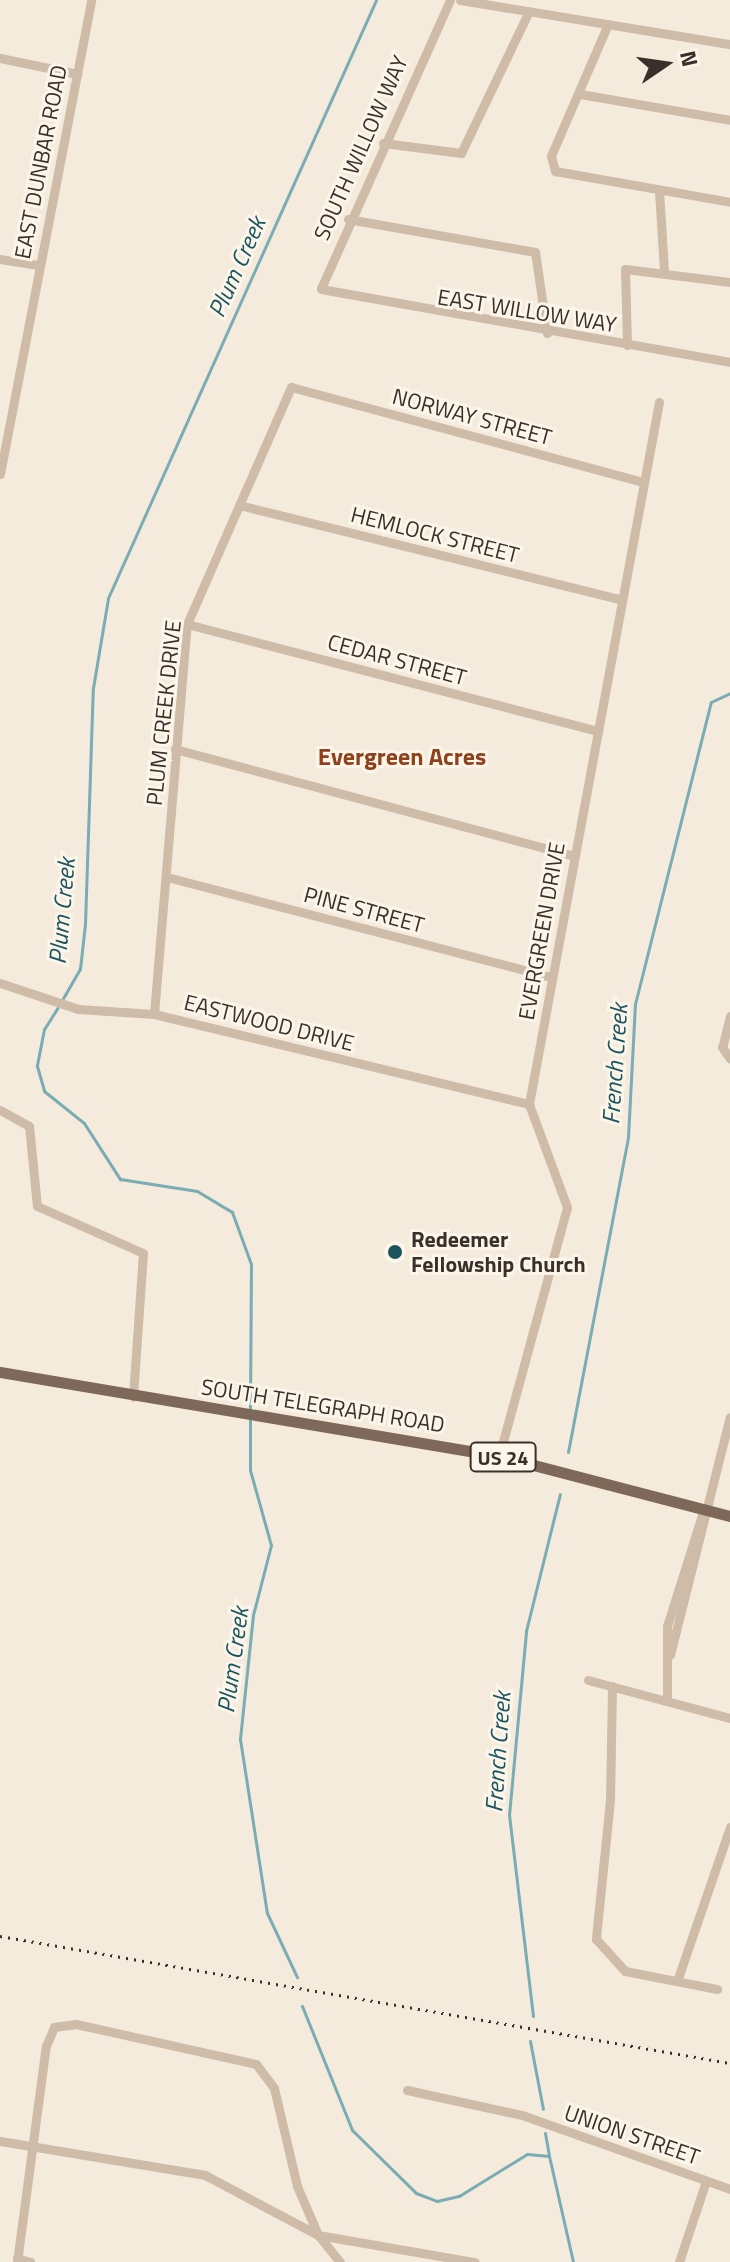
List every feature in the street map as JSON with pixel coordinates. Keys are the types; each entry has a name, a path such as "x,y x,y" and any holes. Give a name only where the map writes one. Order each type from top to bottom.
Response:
{"main road":[{"name":"SOUTH TELEGRAPH ROAD","path":"0,1372 133,1397 499,1456 730,1516"}],"street":[{"name":"EAST DUNBAR ROAD","path":"0,474 91,0"},
{"name":"SOUTH WILLOW WAY","path":"321,289 348,219 437,22 450,0"},
{"path":"460,0 730,44"},
{"path":"383,143 461,153 529,11"},
{"path":"608,24 551,156 555,171 730,202"},
{"path":"0,58 77,74"},
{"path":"580,94 730,120"},
{"path":"659,191 664,270"},
{"path":"348,219 535,252 547,333"},
{"path":"0,259 39,265"},
{"path":"627,345 620,276 633,265 730,282"},
{"name":"EAST WILLOW WAY","path":"321,289 547,333 730,362"},
{"name":"NORWAY STREET","path":"291,387 643,482"},
{"name":"PLUM CREEK DRIVE","path":"154,1014 187,624 291,387"},
{"name":"EVERGREEN DRIVE","path":"529,1104 659,402"},
{"name":"HEMLOCK STREET","path":"239,505 622,600"},
{"name":"CEDAR STREET","path":"187,624 598,731"},
{"path":"175,749 574,856"},
{"name":"PINE STREET","path":"167,877 552,977"},
{"name":"EASTWOOD DRIVE","path":"0,983 66,1006 154,1014 529,1104"},
{"path":"730,1016 724,1040 730,1059"},
{"path":"499,1456 567,1207 529,1104"},
{"path":"0,1110 29,1126 37,1206 143,1253 133,1397"},
{"path":"667,1701 670,1655 667,1626 705,1509 730,1417"},
{"path":"588,1680 730,1718"},
{"path":"612,1686 610,1800 596,1939 625,1971 717,1989"},
{"path":"677,1981 730,1827"},
{"path":"30,2262 17,2260 29,2145 54,2027 76,2024 238,2057 268,2073 318,2235 340,2262"},
{"name":"UNION STREET","path":"407,2090 522,2115 730,2189"},
{"path":"0,2141 205,2175 318,2235 475,2262"},
{"path":"679,2262 706,2181"}],"waterway":[{"name":"Plum Creek","path":"62,1000 80,969 85,924 93,688 108,598 376,0"},
{"name":"French Creek","path":"568,1452 628,1137 635,1004 711,702 730,693"},
{"name":"Plum Creek","path":"58,1007 44,1029 37,1066 44,1091 84,1123 120,1179 197,1191 232,1212 251,1264 250,1410"},
{"name":"Plum Creek","path":"250,1418 250,1470 271,1545 253,1615 240,1739 267,1913 297,1977"},
{"name":"French Creek","path":"533,2016 509,1815 526,1631 560,1494"},
{"name":"Plum Creek","path":"302,2006 352,2130 416,2193 437,2201 459,2196 527,2154 549,2156 573,2262"},
{"name":"French Creek","path":"530,2041 543,2109"},
{"name":"French Creek","path":"545,2133 549,2156"}],"railway":[{"path":"0,1936 730,2063"}],"place":[{"name":"Redeemer Fellowship Church","path":"395,1252"}],"district":[{"name":"Evergreen Acres","path":"402,757"}]}
